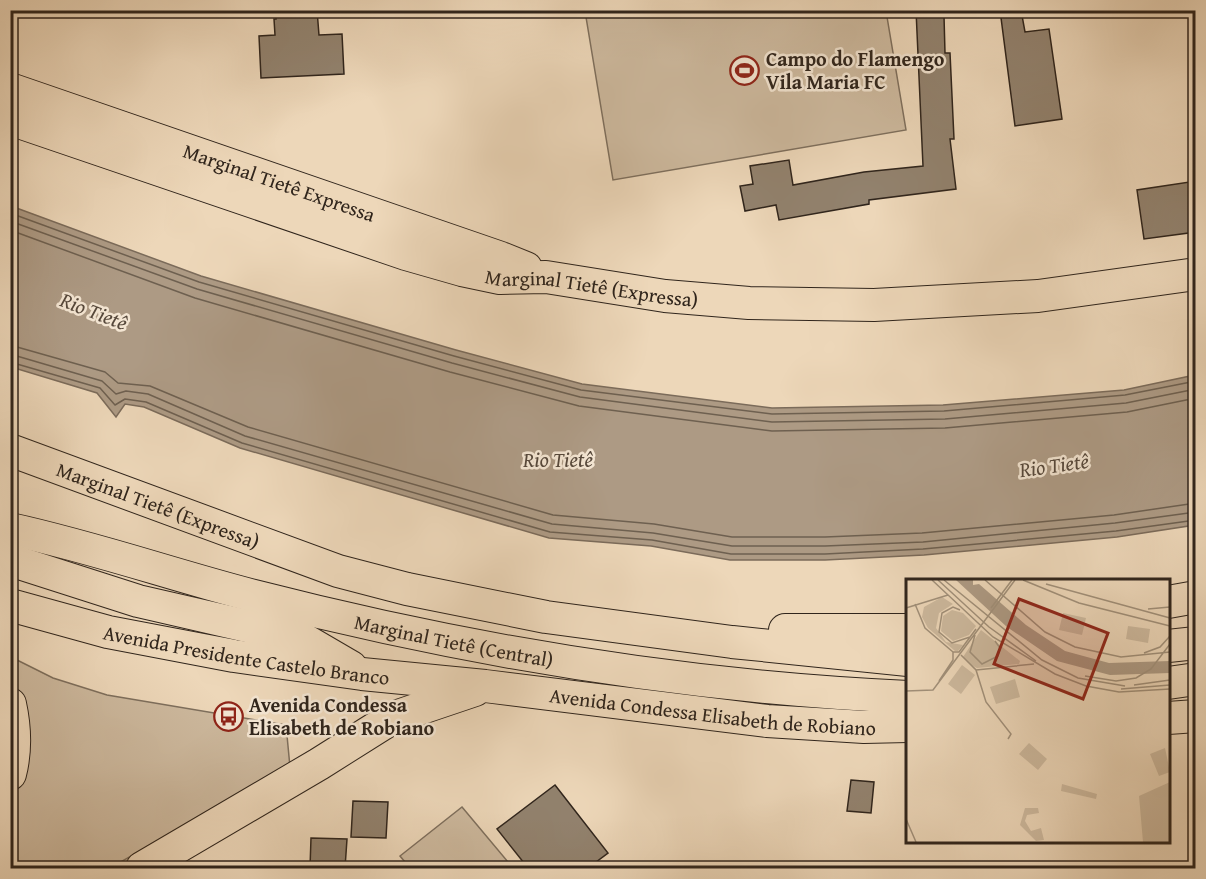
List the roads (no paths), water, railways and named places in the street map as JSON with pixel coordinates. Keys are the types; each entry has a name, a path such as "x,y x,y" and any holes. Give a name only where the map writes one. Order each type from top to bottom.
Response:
{"highway":[{"name":"Marginal Tietê Expressa","path":"10,89 501,258 546,277"},
{"name":"Marginal Tietê (Expressa)","path":"10,119 406,254 500,278 546,277 666,296 749,303 874,305 1038,296 1196,274"},
{"name":"Marginal Tietê (Expressa)","path":"10,450 338,572 407,589 546,617 732,642 906,660"},
{"name":"Marginal Tietê (Central)","path":"10,529 254,596 388,628 533,657 677,679 824,694 906,698"},
{"path":"10,560 138,601 303,639 362,674"},
{"path":"1170,602 1196,597"},
{"name":"Avenida Presidente Castelo Branco","path":"10,605 108,632 234,656 362,674 485,686"},
{"path":"732,642 771,630 906,630"},
{"path":"1170,646 1196,643"},
{"path":"1170,683 1196,679"},
{"path":"142,868 319,764 392,718 485,686"},
{"name":"Avenida Condessa Elisabeth de Robiano","path":"485,686 767,722 864,727 906,726"},
{"path":"10,704 14,724 13,765 10,774"},
{"path":"1170,718 1196,716"}],"water":[{"name":"Rio Tietê","path":"11,206 201,276 582,384 772,408 943,405 1124,390 1195,375 1195,525 1117,537 924,555 825,560 730,560 651,546 549,538 240,448 144,407 125,404 116,417 97,393 11,367"}],"place":[{"name":"Campo do Flamengo Vila Maria FC","path":"745,70"},
{"name":"Avenida Condessa Elisabeth de Robiano","path":"228,716"}]}
